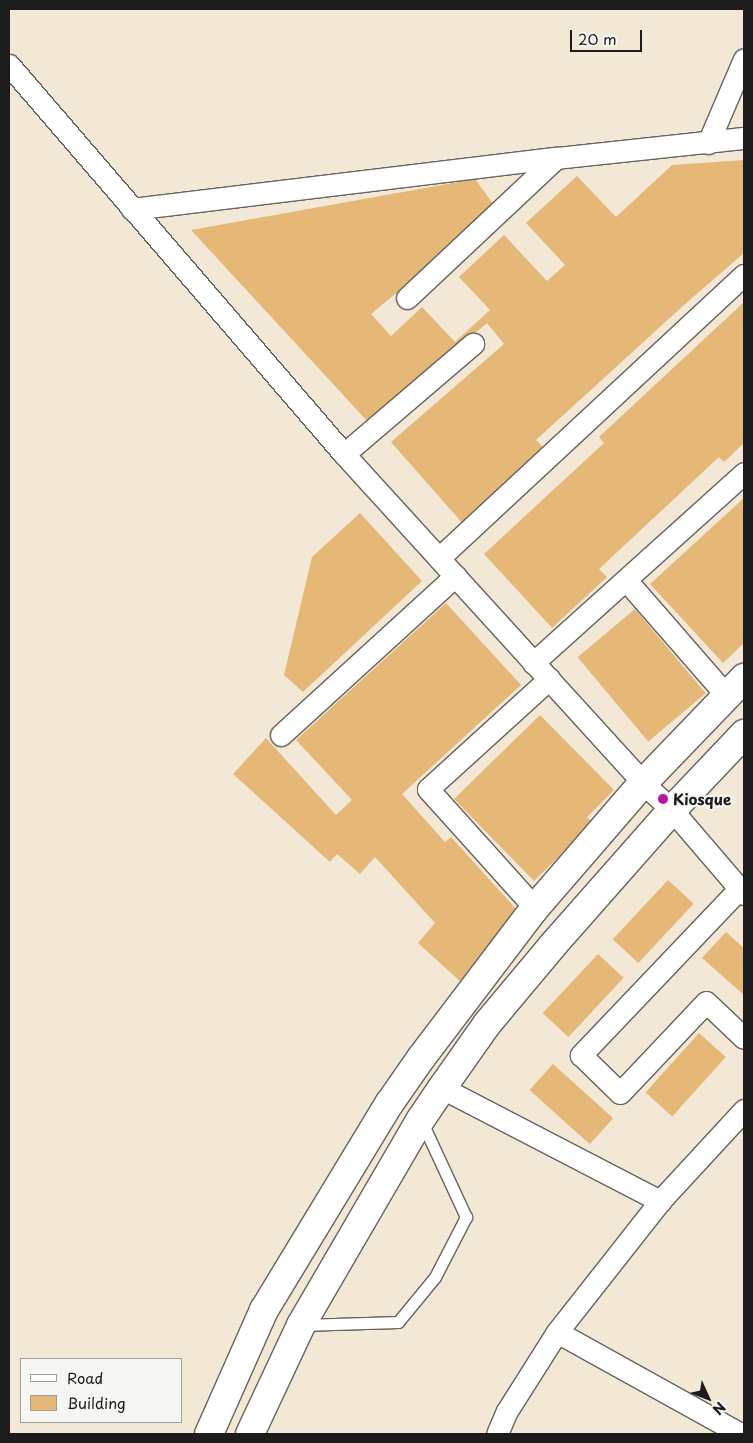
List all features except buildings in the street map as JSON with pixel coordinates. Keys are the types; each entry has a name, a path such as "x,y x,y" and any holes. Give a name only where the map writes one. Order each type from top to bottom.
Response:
{"main road":[{"path":"209,1434 264,1310 389,1104 473,986 535,908 643,783 736,687"},
{"path":"250,1434 301,1325 421,1119 487,1024 672,810 744,734"}],"street":[{"path":"708,143 744,59"},
{"path":"9,65 344,454 643,783 672,810 742,891 581,1055 620,1093 706,1002 744,1038"},
{"path":"132,209 556,158 744,138"},
{"path":"407,298 556,158"},
{"path":"439,558 744,275"},
{"path":"344,454 473,344"},
{"path":"534,663 744,473"},
{"path":"281,735 455,576"},
{"path":"626,580 736,687"},
{"path":"535,908 428,789 549,680"},
{"path":"442,1088 660,1201"},
{"path":"497,1434 507,1411 557,1332 660,1201 744,1110"},
{"path":"557,1332 741,1434"}],"lane":[{"path":"301,1325 398,1322 435,1277 466,1217 421,1119"}],"place":[{"name":"Kiosque","path":"663,799"}]}
